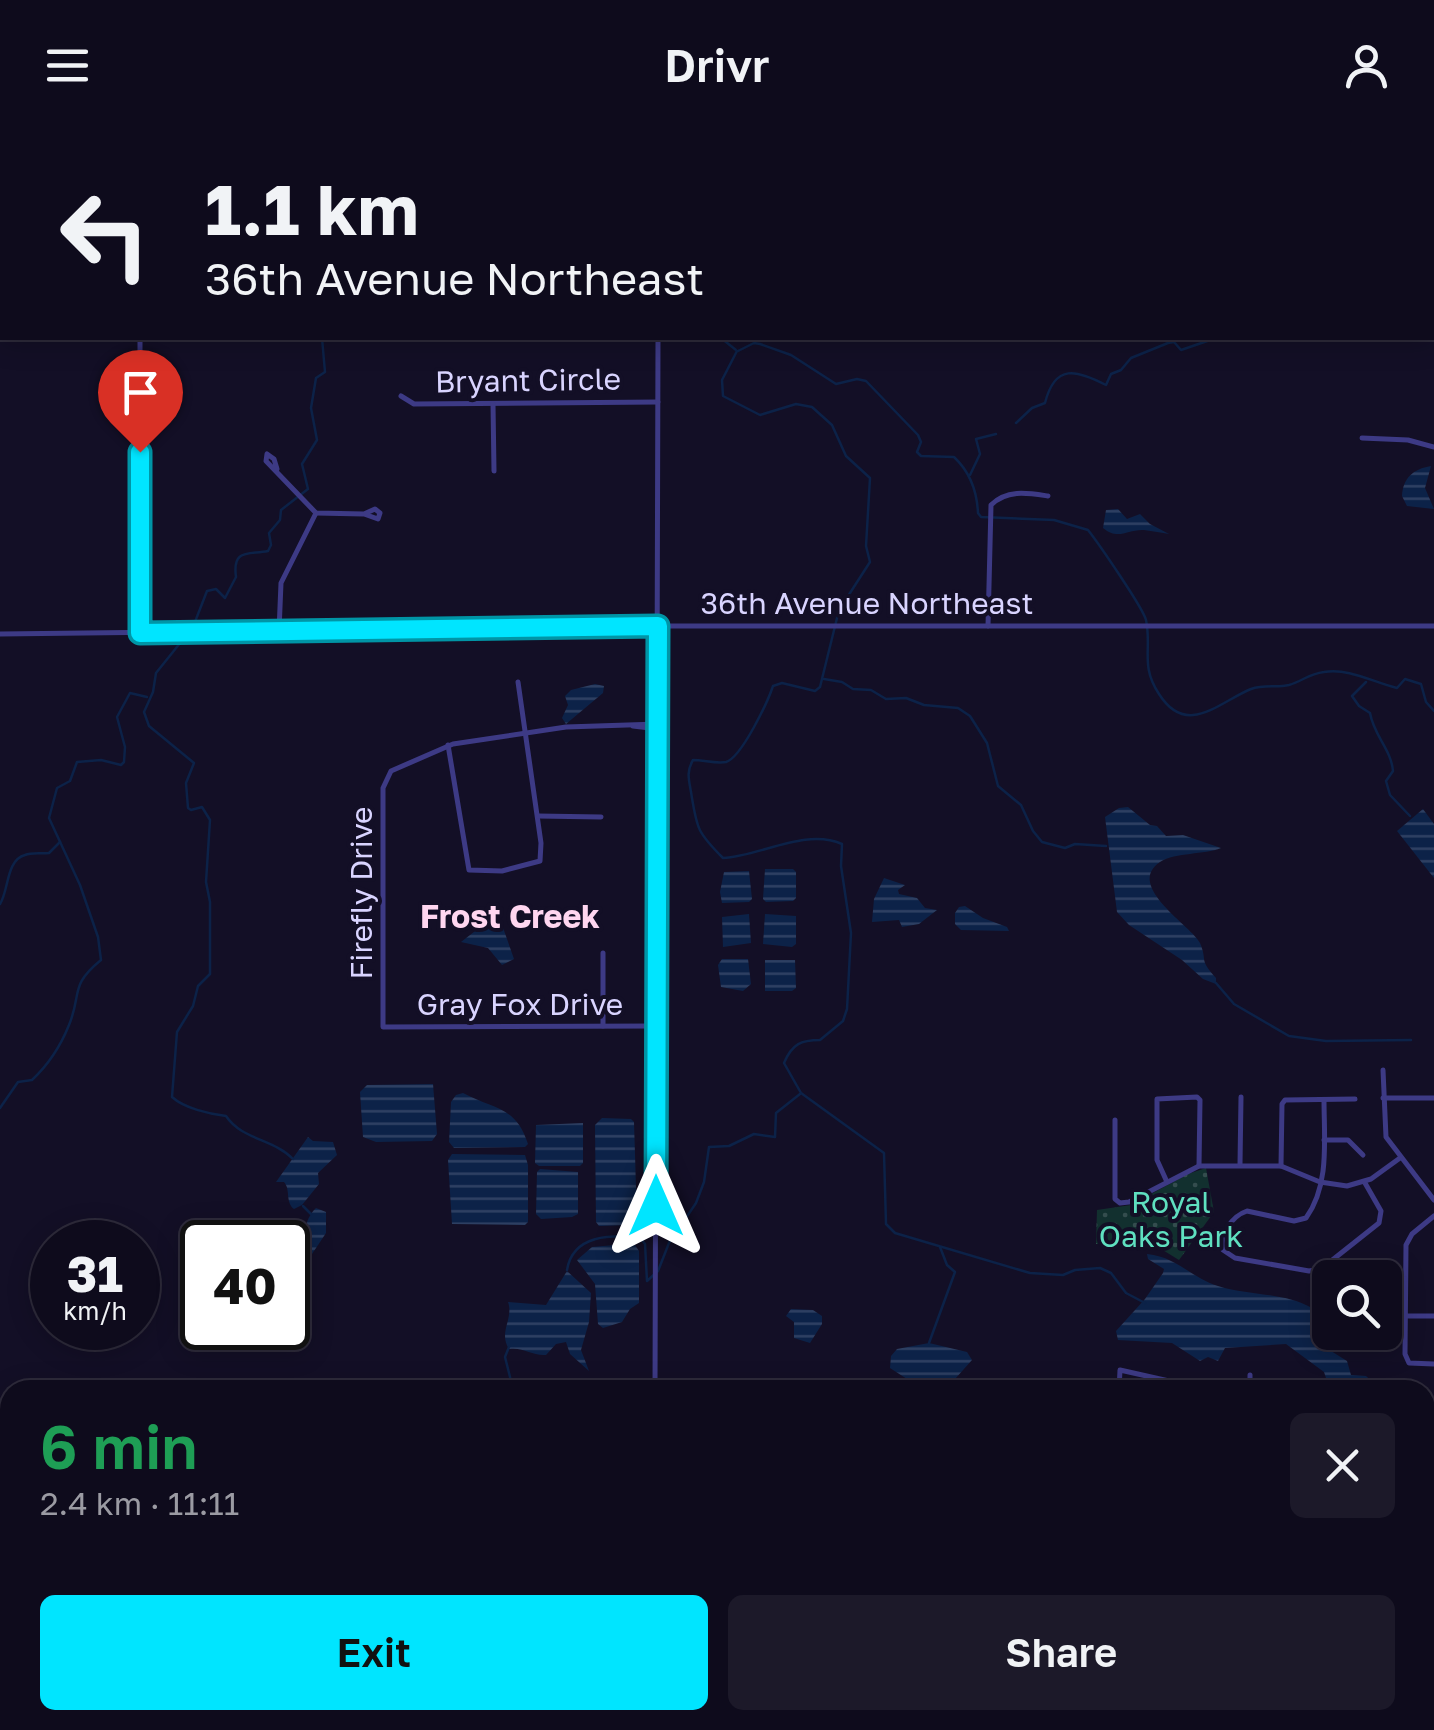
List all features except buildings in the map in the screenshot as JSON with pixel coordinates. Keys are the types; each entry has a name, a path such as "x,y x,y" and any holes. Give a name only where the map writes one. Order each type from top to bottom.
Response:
{"street":[{"path":"140,340 140,633"},
{"path":"655,1380 658,340"},
{"name":"Bryant Circle","path":"402,396 414,404 658,402"},
{"path":"493,403 494,471"},
{"path":"1362,438 1408,440 1434,447"},
{"path":"277,470 316,513 364,514"},
{"path":"988,626 991,505 1014,494 1048,496"},
{"path":"279,631 280,583 316,513"},
{"name":"36th Avenue Northeast","path":"0,634 658,626 1434,626"},
{"path":"448,745 469,870 502,871 540,861 538,816 518,682"},
{"name":"Firefly Drive","path":"383,1027 383,783 391,771 448,745 572,727 658,726"},
{"path":"538,816 601,816"},
{"path":"604,953 604,1026"},
{"name":"Gray Fox Drive","path":"383,1027 657,1026"},
{"path":"1383,1070 1384,1130 1400,1158 1434,1200"},
{"path":"1166,1182 1157,1160 1158,1099 1197,1096 1200,1100 1200,1166"},
{"path":"1240,1164 1241,1097"},
{"path":"1383,1098 1434,1098"},
{"path":"1282,1166 1285,1100 1355,1100"},
{"path":"1324,1100 1320,1182 1311,1212 1301,1221 1247,1211 1235,1216 1222,1240 1226,1255 1309,1272 1321,1270 1380,1223 1382,1211 1364,1182"},
{"path":"1115,1120 1117,1202 1129,1202 1200,1166 1282,1166 1320,1182 1347,1186 1364,1182 1400,1158"},
{"path":"1324,1140 1348,1140 1363,1155"},
{"path":"1434,1216 1408,1240 1405,1279 1405,1357 1412,1364 1434,1364"},
{"path":"1405,1316 1434,1316"},
{"path":"1120,1380 1120,1370 1164,1380"},
{"path":"1250,1375 1250,1380"}],"green space":[{"name":"Royal Oaks Park","path":"1206,1168 1214,1212 1179,1260 1153,1244 1096,1244 1097,1210 1131,1205"}],"water":[{"path":"1431,466 1425,488 1434,509 1407,506 1402,496 1407,479 1419,469"},
{"path":"1118,509 1127,519 1140,514 1169,534 1144,530 1109,532 1103,528 1106,510"},
{"path":"595,684 604,686 603,693 566,724 562,718 568,705 565,696 571,690"},
{"path":"1128,807 1166,836 1183,835 1221,848 1160,862 1151,872 1150,883 1164,906 1200,943 1216,984 1203,979 1117,912 1105,817"},
{"path":"1423,809 1434,824 1434,878 1397,831"},
{"path":"765,869 796,872 793,901 763,899"},
{"path":"749,871 752,899 722,903 724,872"},
{"path":"884,878 905,885 898,890 899,894 917,898 925,908 937,910 919,924 902,927 899,920 872,922 874,899"},
{"path":"965,906 1009,931 961,930 955,924 955,913"},
{"path":"749,914 751,943 723,947 722,917"},
{"path":"765,914 796,916 796,944 763,944"},
{"path":"488,921 501,922 514,959 502,965 488,948 461,942"},
{"path":"722,959 748,959 751,984 743,991 721,987 718,965"},
{"path":"765,960 795,960 796,988 765,991"},
{"path":"433,1084 437,1134 432,1141 376,1142 363,1137 360,1092 367,1085"},
{"path":"463,1093 511,1116 528,1144 454,1148 449,1142 451,1102"},
{"path":"602,1118 634,1122 637,1220 632,1225 599,1226 596,1222 595,1125"},
{"path":"583,1123 580,1166 535,1163 536,1125"},
{"path":"308,1137 333,1142 337,1155 318,1173 319,1184 294,1209 284,1182 276,1182"},
{"path":"452,1154 525,1155 528,1222 452,1224 448,1160"},
{"path":"540,1169 578,1172 578,1214 541,1219 536,1214"},
{"path":"316,1208 326,1212 326,1233 312,1254 310,1250 309,1218"},
{"path":"635,1245 639,1251 639,1303 622,1322 603,1328 598,1324 595,1284 577,1260 592,1247"},
{"path":"1147,1254 1167,1259 1218,1286 1290,1299 1312,1308 1312,1350 1329,1350 1347,1361 1351,1375 1370,1380 1327,1380 1324,1372 1286,1344 1225,1348 1218,1361 1208,1357 1200,1361 1172,1343 1118,1340 1116,1331 1145,1299 1164,1269 1148,1259"},
{"path":"567,1271 591,1293 589,1322 581,1350 589,1371 570,1354 566,1342 556,1344 546,1355 509,1349 506,1343 508,1302 546,1305"},
{"path":"791,1309 813,1310 822,1316 822,1324 810,1343 794,1338 794,1322 786,1316"},
{"path":"929,1343 967,1352 972,1360 955,1380 907,1380 890,1368 891,1356 897,1349"}],"waterway":[{"path":"293,1159 241,1130 226,1116 197,1110 172,1097 177,1032 193,1006 198,986 210,974 210,902 206,882 210,820 202,807 188,808 186,783 194,763 149,726 144,712 156,673 193,627 207,591 216,589 225,598 236,577 239,557 268,551 269,533 280,520 281,510 308,489 302,464 317,440 311,408 316,378 325,372 322,340"},
{"path":"724,340 736,350"},
{"path":"1016,423 1032,408 1045,403 1055,381 1068,373 1106,385 1111,374 1121,370 1131,358 1168,343 1174,342 1181,350 1210,340"},
{"path":"738,351 760,344 791,355 836,384 866,381 918,435 921,442 917,452 921,456 954,457 960,463 972,482 981,517 1054,520 1088,530 1143,613 1153,684 1170,707 1181,714 1204,713 1251,689 1289,685 1314,674 1334,671 1397,688 1405,679 1421,684 1426,702 1434,711"},
{"path":"737,351 722,380 723,396 760,415 796,404 812,407 832,425 846,456 870,478 866,546 870,562 839,610 820,687 815,691 782,683 773,686 754,728 732,758 726,762 693,760 689,772 699,828 723,858 813,839 842,844 841,866 851,933 847,1009 843,1021 820,1040 798,1044 784,1063 801,1093 884,1153 886,1224 895,1233 1030,1273 1063,1275 1100,1268 1111,1273 1126,1293 1145,1303"},
{"path":"970,475 980,454 976,439 996,434"},
{"path":"824,679 842,682 853,689 871,690 886,699 906,698 924,705 958,708 970,716 987,743 998,786 1021,805 1042,842 1065,848 1075,844 1106,846"},
{"path":"1366,682 1352,696 1370,713 1389,756 1393,771 1386,781 1390,795 1410,816"},
{"path":"0,1108 18,1082 32,1080 53,1054 69,1025 80,984 101,960 98,937 80,885 49,818 57,788 70,781 77,762 124,762 125,747 117,717 130,693 147,697"},
{"path":"0,904 14,863 31,854 49,853 60,842"},
{"path":"1216,983 1234,1004 1289,1036 1326,1041 1411,1040"},
{"path":"567,1270 571,1258 585,1243 606,1237 640,1237 645,1244 647,1281 658,1271 669,1243 696,1203 704,1182 709,1147 729,1146 754,1134 775,1137 776,1113 800,1094"},
{"path":"303,1206 311,1214"},
{"path":"929,1343 955,1272 947,1265 940,1247"},
{"path":"509,1347 505,1357 511,1380"}],"district":[{"name":"Frost Creek","path":"510,916"}],"route":[{"path":"140,452 140,633 658,626 656,1206"}]}
